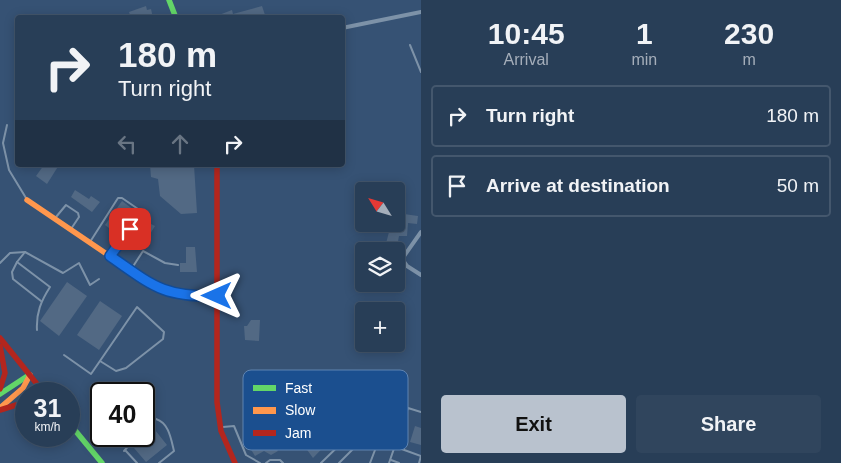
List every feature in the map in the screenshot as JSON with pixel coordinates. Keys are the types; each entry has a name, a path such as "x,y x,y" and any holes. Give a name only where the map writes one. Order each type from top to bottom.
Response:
{"main road":[{"path":"169,0 175,15"},
{"path":"217,167 217,402 220,428 235,463"},
{"path":"27,200 151,284 173,294 217,296"},
{"path":"0,338 36,382"},
{"path":"0,346 6,370 6,377 0,389"},
{"path":"0,394 14,383 30,375"},
{"path":"0,409 22,388 30,375"},
{"path":"0,409 15,405"},
{"path":"80,436 102,463"}],"street":[{"path":"345,27 421,12"},
{"path":"421,232 402,259 408,267 421,275"}],"lane":[{"path":"410,45 421,72"},
{"path":"7,125 3,142 9,170 27,200"},
{"path":"90,242 118,198 140,211 141,214 110,256"},
{"path":"55,218 66,205 78,213 71,228"},
{"path":"131,270 143,251 165,263 178,265"},
{"path":"25,252 12,272 13,279 41,301"},
{"path":"0,263 10,253 25,252 63,273 79,263 90,285 100,279"},
{"path":"17,262 50,287 41,301 36,321 37,330"},
{"path":"64,355 91,374 137,306 164,332 163,340 126,368 116,370 100,361"},
{"path":"408,408 421,412"},
{"path":"155,420 165,425 174,451 158,463"},
{"path":"220,428 234,426 243,448"},
{"path":"128,447 125,451 137,463"},
{"path":"244,450 246,455 260,463"},
{"path":"321,463 335,450"},
{"path":"339,463 352,450"},
{"path":"370,463 375,450"},
{"path":"395,450 390,462 399,463"},
{"path":"404,450 421,456 418,463"},
{"path":"266,463 270,460 280,460 283,463"}],"building":[{"path":"146,6 147,10 151,9 152,15 130,15 129,12"},
{"path":"262,6 265,15 219,15 232,10 233,14"},
{"path":"43,167 58,167 47,184 36,176"},
{"path":"150,167 194,167 197,213 181,214 160,196 158,179 151,177"},
{"path":"75,190 89,199 91,196 100,202 92,212 71,197"},
{"path":"122,201 138,213 121,237 105,225"},
{"path":"405,214 418,216 417,224 408,223 407,236 399,236 398,242 386,242 389,232 405,232"},
{"path":"151,224 155,226 140,250 136,247"},
{"path":"186,247 195,247 197,272 180,272 180,263 186,263"},
{"path":"67,282 87,296 59,336 40,321"},
{"path":"100,301 122,316 99,350 77,335"},
{"path":"251,320 260,320 259,341 245,340 244,326 247,326"},
{"path":"415,426 421,428 421,445 410,442"},
{"path":"155,430 167,445 146,462 134,448 155,447"},
{"path":"251,450 278,451 271,455 264,451 255,456"},
{"path":"307,450 321,450 313,458"}],"traffic: fast":[{"path":"169,0 175,15"},
{"path":"0,394 29,375"},
{"path":"80,436 102,463"}],"traffic: slow":[{"path":"27,200 151,284 183,296 217,296"},
{"path":"0,408 23,388 30,375"}],"traffic: jam":[{"path":"217,167 217,402 221,431 235,463"},
{"path":"0,338 35,382"},
{"path":"0,346 5,373 0,389"},
{"path":"0,410 15,405"}],"route":[{"path":"130,229 110,256 151,284 173,294 183,296 217,296"}]}
